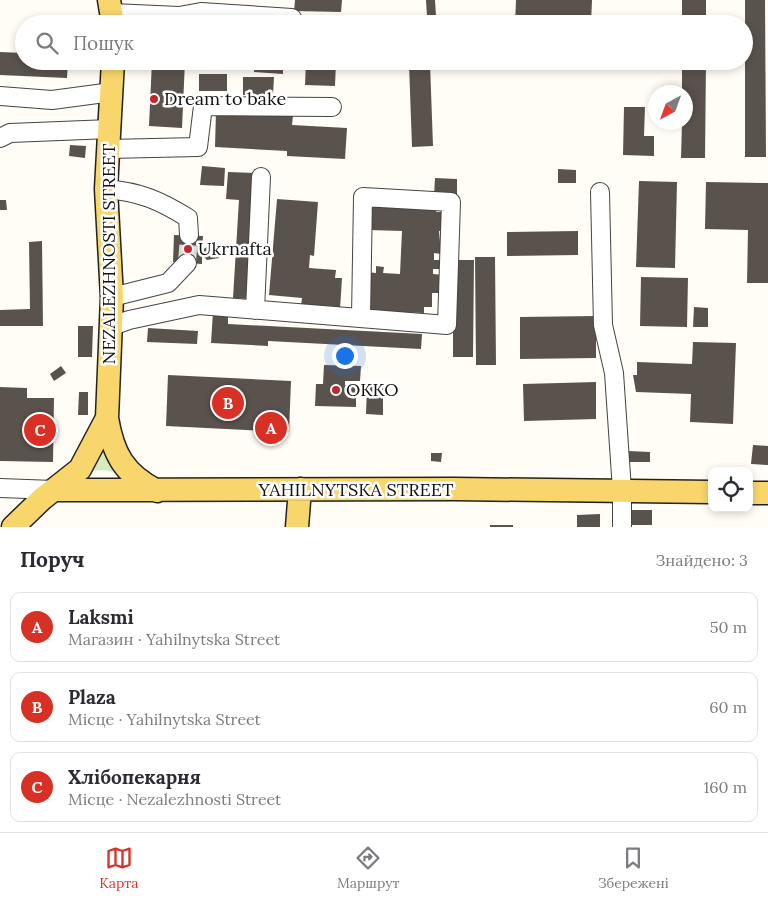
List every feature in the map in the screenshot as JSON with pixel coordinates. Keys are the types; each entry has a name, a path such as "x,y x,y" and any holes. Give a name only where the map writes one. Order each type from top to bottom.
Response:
{"main road":[{"name":"NEZALEZHNOSTI STREET","path":"113,70 106,190 112,297 107,418 116,454 126,470 140,482 157,491"},
{"name":"NEZALEZHNOSTI STREET","path":"13,527 80,469 107,418"},
{"name":"YAHILNYTSKA STREET","path":"54,490 300,489 708,492"},
{"path":"297,527 300,489"},
{"path":"753,493 768,493"}],"street":[{"path":"111,12 162,15"},
{"path":"184,15 201,12 246,15"},
{"path":"0,96 52,100 112,92"},
{"path":"0,138 10,133 198,147 204,106 332,107"},
{"path":"255,310 261,177"},
{"path":"106,190 132,191 161,201 188,218 189,235"},
{"path":"600,192 603,325 614,373 622,490 622,527"},
{"path":"112,326 129,320 199,305 447,325 451,202 363,197 361,317"},
{"path":"112,297 168,284 187,263"},
{"name":"YAHILNYTSKA STREET","path":"0,488 54,490"}],"green space":[{"path":"103,445 115,472 103,470 90,471"}],"building":[{"path":"295,0 342,0 341,12 294,11"},
{"path":"426,0 435,0 436,15 427,15"},
{"path":"516,0 592,0 591,15 515,15"},
{"path":"682,0 706,0 706,15 682,15"},
{"path":"745,0 765,0 766,157 745,157 745,70 753,70 753,15 745,15"},
{"path":"0,52 15,53 15,70 67,70 67,78 0,75"},
{"path":"152,70 185,70 182,128 149,126"},
{"path":"254,70 283,70 283,74 254,72"},
{"path":"306,70 336,70 335,86 305,85"},
{"path":"409,70 430,70 433,146 412,147"},
{"path":"682,70 706,70 705,158 681,158 682,130 693,130 693,85 682,85"},
{"path":"199,74 227,74 227,91 199,91"},
{"path":"243,77 274,77 273,95 243,95"},
{"path":"624,107 645,107 644,136 654,136 654,156 623,155"},
{"path":"216,111 293,115 292,125 347,128 345,159 287,156 287,151 215,147"},
{"path":"70,145 86,146 85,158 69,156"},
{"path":"202,166 225,168 224,186 200,185"},
{"path":"558,169 576,170 576,183 558,183"},
{"path":"228,172 256,173 249,299 233,298 239,200 226,199"},
{"path":"435,178 457,179 457,196 434,196"},
{"path":"639,181 677,182 675,268 636,267"},
{"path":"706,182 768,183 768,283 747,283 748,230 705,229"},
{"path":"277,199 318,202 314,256 310,255 309,268 336,270 335,278 342,278 340,309 301,306 302,298 269,295"},
{"path":"0,200 6,200 7,210 0,210"},
{"path":"370,201 437,208 436,212 443,212 442,231 439,231 441,254 434,253 434,260 441,260 440,269 433,269 433,274 443,275 442,293 432,293 432,307 424,307 424,313 366,311 367,272 376,273 376,266 384,267 383,273 400,274 402,231 369,230"},
{"path":"578,231 578,255 507,256 507,232"},
{"name":"Ukrnafta","path":"174,235 203,236 202,250 210,245 219,248 219,258 207,260 202,255 202,264 173,262"},
{"path":"42,241 43,326 0,326 0,310 30,309 29,242"},
{"path":"475,257 495,257 496,365 476,365"},
{"path":"453,260 474,260 473,357 453,357"},
{"path":"641,277 688,278 687,327 640,326"},
{"path":"694,307 708,308 708,327 693,327"},
{"path":"213,312 228,313 228,324 422,334 421,349 268,341 268,346 211,343"},
{"path":"596,316 596,358 520,359 520,317"},
{"path":"78,326 93,326 92,357 78,357"},
{"path":"148,328 198,331 197,344 147,342"},
{"path":"693,342 736,343 733,424 690,422 691,394 636,392 633,375 637,375 637,362 692,364"},
{"name":"OKKO","path":"324,365 361,366 360,381 345,381 345,385 356,385 356,407 315,406 316,384 323,384"},
{"path":"61,366 66,373 54,381 50,374"},
{"path":"168,375 291,381 289,432 166,426"},
{"path":"596,382 596,419 524,421 523,384"},
{"path":"0,387 27,388 27,398 54,398 53,462 0,461"},
{"path":"367,387 383,387 383,415 366,414"},
{"path":"79,392 88,392 88,415 78,415"},
{"path":"753,445 768,446 768,465 751,464"},
{"path":"629,451 650,452 650,462 629,462"},
{"path":"431,453 442,453 441,462 431,461"},
{"path":"629,510 652,510 652,525 630,525"},
{"path":"600,514 600,527 577,527 577,515"},
{"path":"490,525 513,525 513,527 490,527"}],"tunnel":[{"path":"187,263 189,235"}],"place":[{"name":"Dream to bake","path":"154,99"},
{"name":"Ukrnafta","path":"188,249"},
{"name":"OKKO","path":"336,390"},
{"name":"Plaza","path":"228,403"},
{"name":"Laksmi","path":"271,428"},
{"name":"Хлібопекарня","path":"40,430"}]}
